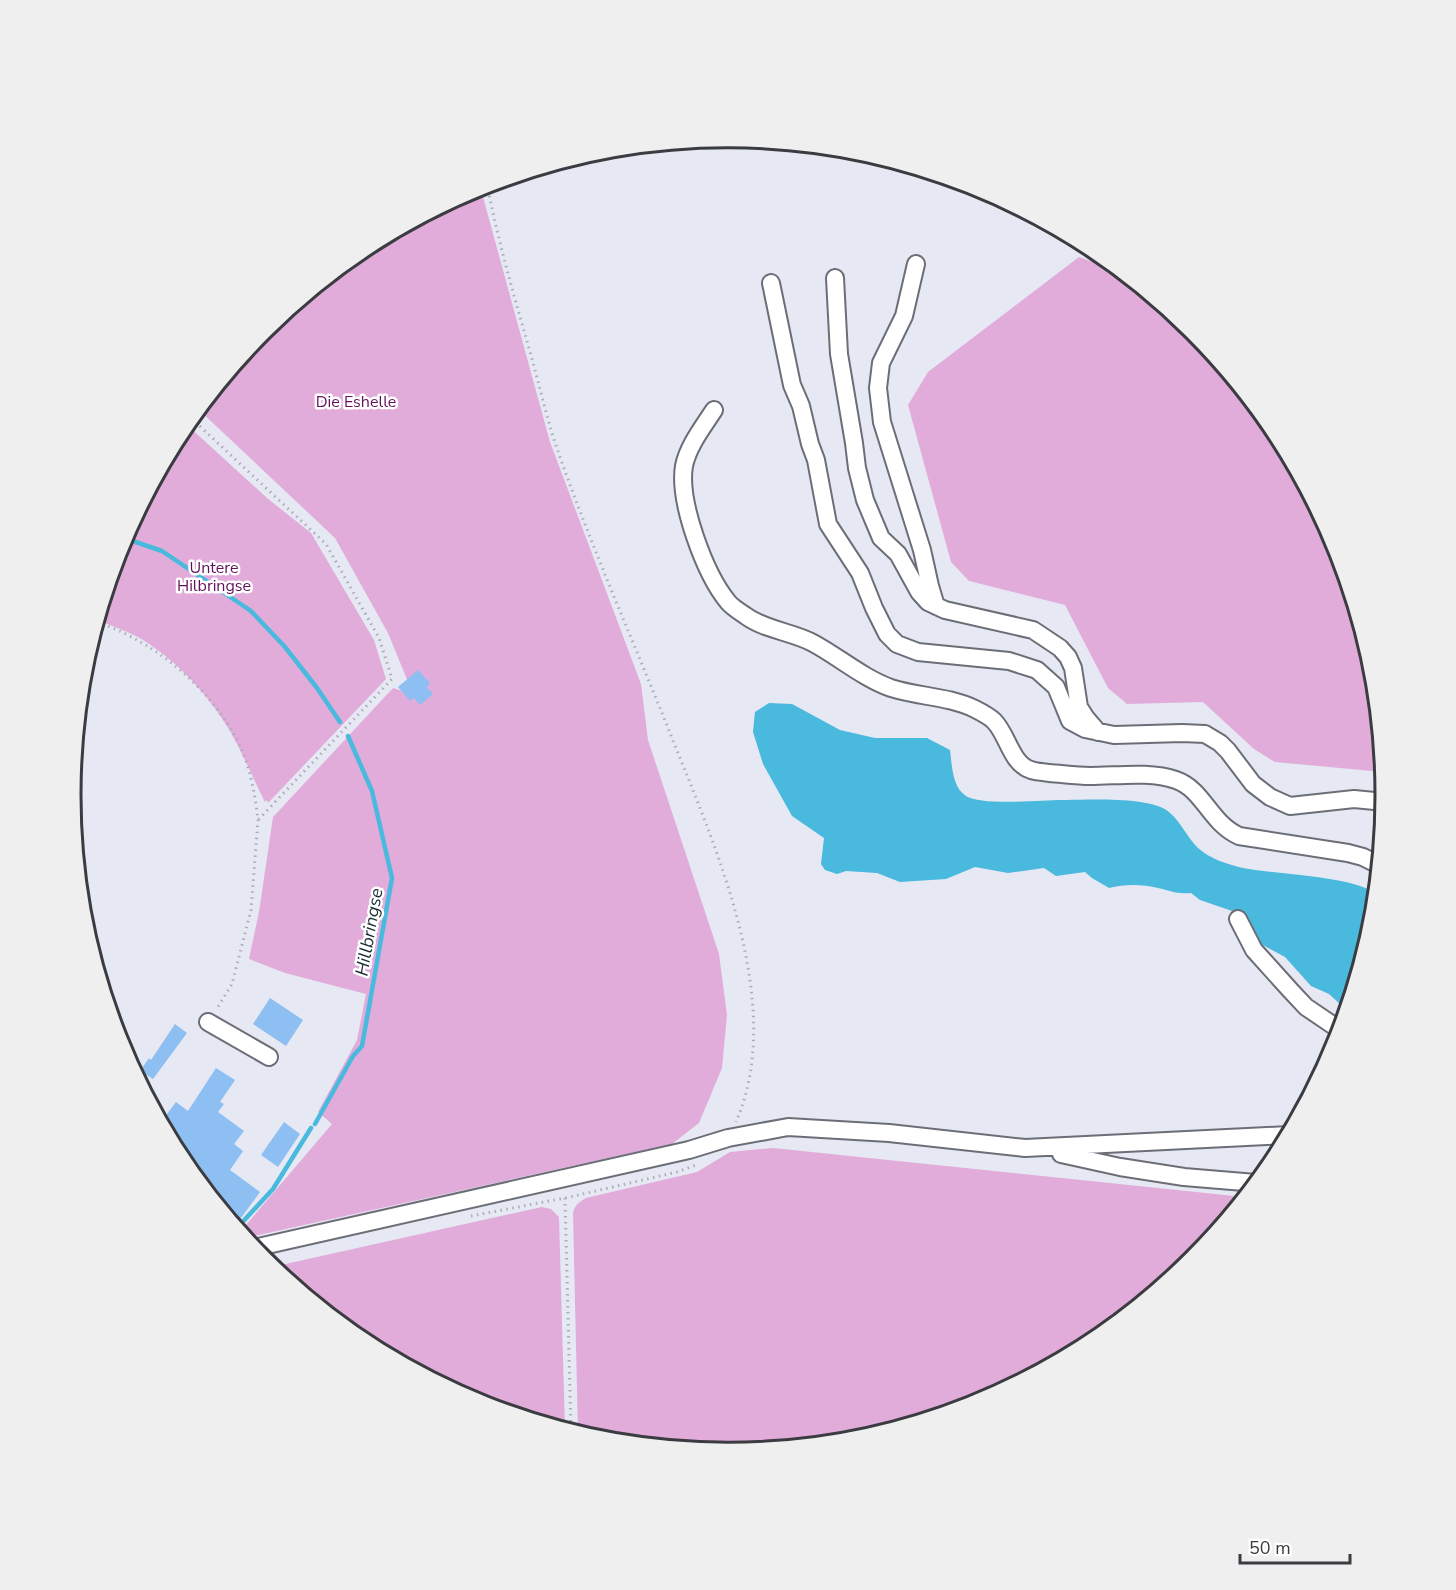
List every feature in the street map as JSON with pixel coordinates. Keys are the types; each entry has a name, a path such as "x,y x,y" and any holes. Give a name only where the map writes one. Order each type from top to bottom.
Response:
{"lane":[{"path":"916,264 904,316 881,363 879,401 882,422 920,542 936,606"},
{"path":"835,279 839,354 853,432 856,468 865,500 881,538 897,554 919,592 928,602 945,610 1033,630 1052,641 1068,657 1073,668 1079,706 1099,733"},
{"path":"771,283 792,385 801,406 816,460 828,524 860,573 887,634 897,644 918,652 992,658 1037,670 1056,687 1070,721 1085,729 1114,735 1205,734 1228,751 1253,784 1270,797 1290,806 1354,800 1375,801"},
{"path":"714,410 691,448 684,466 690,522 712,578 729,603 748,618 807,640 868,677 891,688 945,698 974,709 994,721 1016,759 1031,770 1089,776 1132,775 1175,780 1189,786 1218,823 1227,831 1239,836 1364,857 1371,861"},
{"path":"1238,920 1254,950 1306,1007 1333,1025"},
{"path":"208,1022 270,1057"},
{"path":"265,1246 788,1126 889,1133 1025,1148 1184,1177 1246,1182"},
{"path":"1025,1148 1278,1136"}],"path":[{"path":"489,194 523,329 559,454 693,792 718,859 743,941 752,995 753,1054 743,1107 728,1138"},
{"path":"198,425 326,544 379,638 392,679 258,820"},
{"path":"104,625 119,630 154,650 189,678 215,707 241,749 257,808 252,904 248,923 232,984 208,1022"},
{"path":"467,1217 565,1198 677,1172 702,1162"},
{"path":"565,1198 571,1422"}],"green space":[{"name":"Die Eshelle","path":"483,196 550,442 641,684 648,740 719,954 727,1015 722,1068 699,1123 672,1144 255,1236 245,1226 332,1124 318,1112 357,1040 366,994 285,973 249,959 259,912 273,817 393,688 413,694 388,633 335,538 205,415 242,368 271,338 334,282 405,235"},
{"path":"1079,257 1095,263 1155,309 1214,368 1241,401 1266,436 1308,509 1326,547 1353,628 1363,669 1374,771 1275,762 1254,749 1203,702 1127,704 1108,688 1065,605 969,581 951,562 908,405 928,372"},
{"name":"Untere Hilbringse","path":"194,431 267,498 311,533 374,640 386,679 268,803 267,800 265,802 230,731 201,690 164,654 131,634 104,623 115,587 148,509 168,471"},
{"path":"773,1148 1235,1196 1214,1222 1155,1281 1087,1333 1014,1375 936,1408 854,1430 770,1441 686,1441 602,1430 578,1424 573,1213 576,1206 586,1198 697,1172 730,1152"},
{"path":"542,1207 551,1209 559,1217 565,1421 480,1393 404,1355 334,1308 284,1264"}],"water":[{"path":"769,703 792,704 840,730 875,738 927,738 950,750 958,787 966,796 974,799 1012,802 1102,800 1148,803 1169,812 1198,848 1219,861 1243,868 1334,880 1367,889 1363,921 1341,1004 1329,994 1311,986 1285,957 1259,943 1235,912 1200,900 1191,893 1177,893 1140,885 1109,888 1085,872 1056,876 1044,868 1008,873 975,867 946,879 900,882 877,873 846,871 837,874 825,870 821,864 824,838 792,816 763,764 753,732 755,712"}],"building":[{"path":"418,670 430,683 427,687 433,694 420,705 414,698 410,701 398,687"},
{"path":"270,998 303,1020 286,1046 253,1024"},
{"path":"175,1024 187,1033 153,1079 145,1074 142,1068 149,1058 151,1060"},
{"path":"216,1068 235,1080 220,1102 224,1104 218,1112 244,1131 234,1144 243,1151 230,1170 260,1192 240,1219 190,1154 166,1115 176,1102 188,1111"},
{"path":"284,1122 300,1134 278,1167 261,1155"}],"waterway":[{"name":"Hillbringse","path":"133,541 162,551 251,611 285,647 340,722"},
{"name":"Hillbringse","path":"315,1124 353,1056 362,1046 392,878 372,791 348,736"},
{"name":"Hillbringse","path":"242,1222 273,1189 311,1128"}]}
